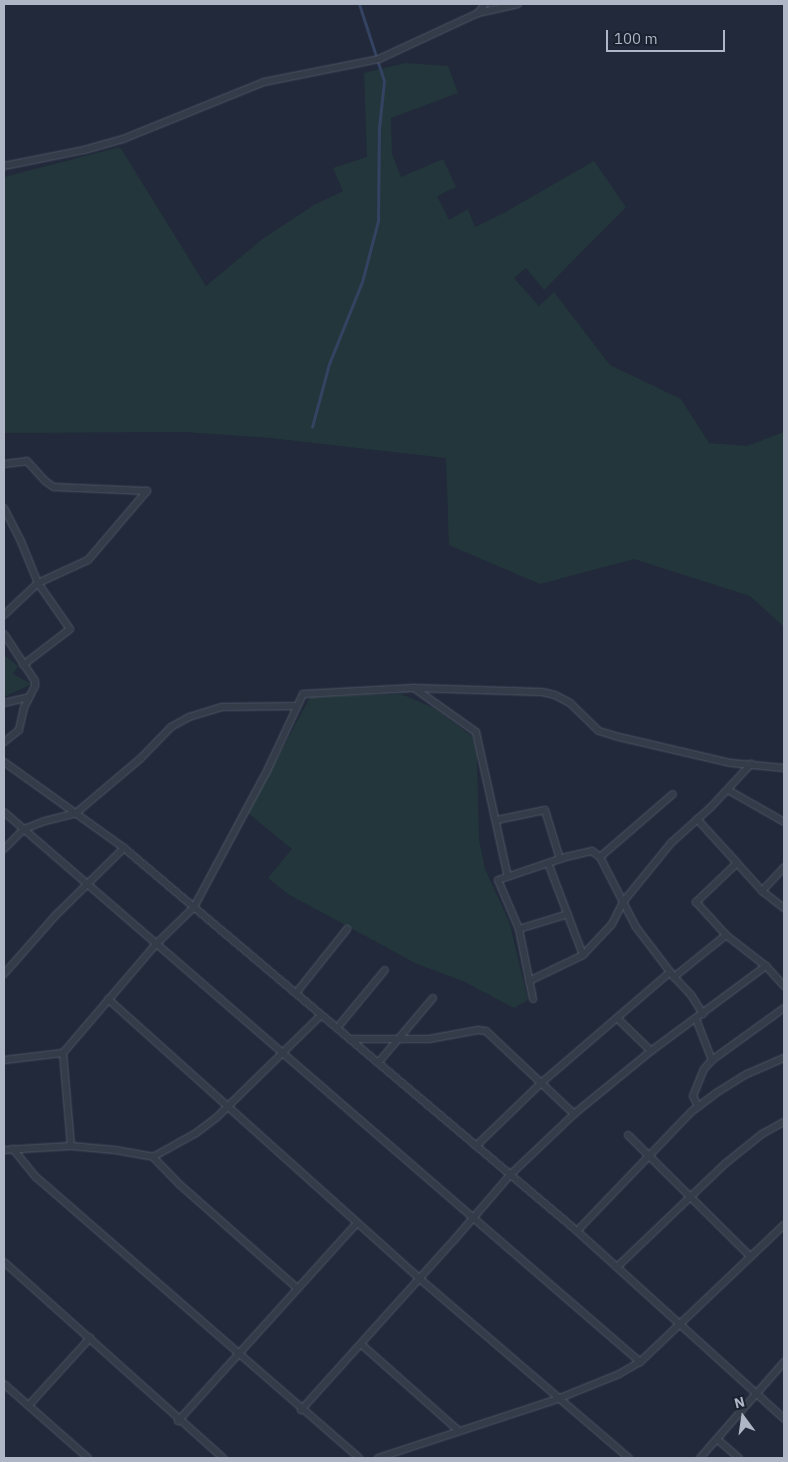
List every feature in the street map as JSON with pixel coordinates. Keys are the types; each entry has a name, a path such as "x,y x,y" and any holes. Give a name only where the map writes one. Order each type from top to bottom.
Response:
{"street":[{"path":"478,14 485,4"},
{"path":"4,166 84,150 123,139 264,82 379,59 478,14 518,4"},
{"path":"4,464 27,461 45,482 54,487 147,491 88,560 38,583 4,615"},
{"path":"4,508 20,539 38,583 70,628 23,664"},
{"path":"4,634 35,681 35,686 29,697 19,730 4,742"},
{"path":"413,688 476,732 497,820 508,877"},
{"path":"4,1060 64,1053 156,944 194,907 266,773 303,694 413,688 542,692 555,695 570,703 599,731 731,764 751,764 784,768"},
{"path":"4,703 29,697"},
{"path":"4,848 24,829 76,813 122,776 171,727 189,717 221,707 298,706"},
{"path":"4,762 124,848 577,1231 681,1323 784,1419"},
{"path":"529,981 583,955 612,924 623,902 672,843 728,790 751,764"},
{"path":"728,790 783,823"},
{"path":"600,857 673,794"},
{"path":"497,820 544,810 560,859"},
{"path":"4,812 640,1362"},
{"path":"697,819 762,891 784,908"},
{"path":"4,974 55,916 124,848"},
{"path":"533,1000 518,929 498,880 560,859 592,852 600,857 636,927 672,974 691,995 703,1014"},
{"path":"548,863 583,955"},
{"path":"737,863 696,902 726,935 766,966 784,986"},
{"path":"762,891 784,867"},
{"path":"518,929 568,914"},
{"path":"296,993 347,929"},
{"path":"476,1146 540,1084 672,974 726,935"},
{"path":"301,1410 420,1279 510,1175 574,1114 652,1051 766,966"},
{"path":"337,1028 385,970"},
{"path":"378,1063 433,998"},
{"path":"108,1000 420,1279 629,1458"},
{"path":"698,1107 692,1096 704,1068 712,1060 784,1008"},
{"path":"153,1157 196,1133 229,1107 321,1015"},
{"path":"618,1019 652,1051"},
{"path":"696,1019 712,1060"},
{"path":"350,1039 429,1039 482,1030 574,1114"},
{"path":"64,1053 71,1146"},
{"path":"577,1231 698,1107 747,1074 784,1058"},
{"path":"617,1267 752,1142 784,1122"},
{"path":"628,1135 751,1257"},
{"path":"4,1150 71,1146 115,1150 153,1157 179,1184 297,1288"},
{"path":"13,1149 36,1177 301,1410 359,1458"},
{"path":"178,1421 357,1223"},
{"path":"378,1458 560,1398 620,1374 640,1362 784,1225"},
{"path":"4,1262 90,1338 178,1421 223,1458"},
{"path":"30,1405 90,1338"},
{"path":"361,1344 459,1430"},
{"path":"700,1458 784,1362"},
{"path":"4,1384 88,1458"},
{"path":"717,1439 739,1458"}],"green space":[{"path":"405,63 448,66 458,93 391,118 392,154 401,177 443,159 456,187 437,196 449,220 468,209 475,227 502,214 594,161 626,207 544,290 526,268 514,278 539,306 554,292 610,365 681,399 709,443 747,446 784,432 784,627 750,596 634,559 540,584 449,545 446,458 270,438 185,432 4,433 4,177 120,147 206,286 261,240 314,205 343,191 333,168 367,157 364,73"},
{"path":"4,655 18,666 13,674 32,684 4,697"},
{"path":"401,694 434,708 472,736 477,754 479,840 485,869 509,921 528,1000 514,1008 465,982 415,963 288,894 268,878 292,849 248,813 310,697"}],"waterway":[{"path":"312,427 329,364 362,282 378,221 379,128 384,81 359,4"}]}
